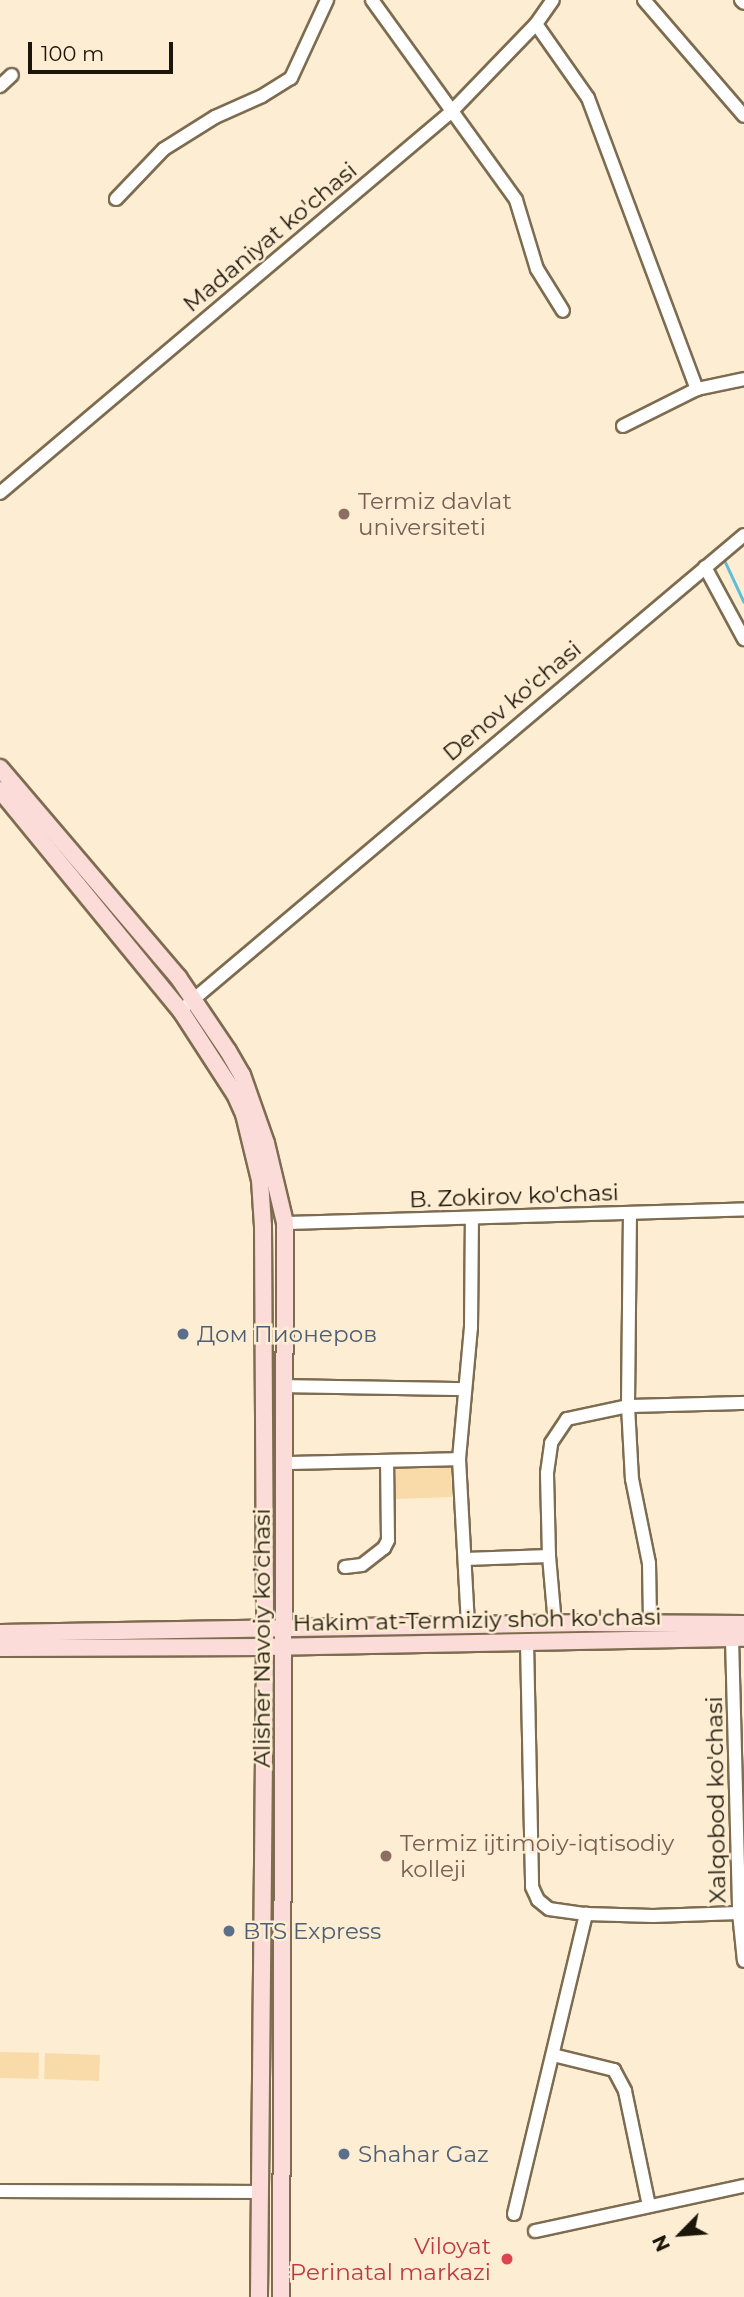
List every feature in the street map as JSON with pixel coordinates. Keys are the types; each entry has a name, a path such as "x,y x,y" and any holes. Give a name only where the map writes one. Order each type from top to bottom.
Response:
{"main road":[{"name":"Alisher Navoiy ko’chasi","path":"0,768 194,999 242,1074 266,1143 285,1223 281,2297"},
{"name":"Alisher Navoiy ko’chasi","path":"0,790 152,972 181,1011 235,1094 244,1114 260,1180 263,1226 265,1647 259,2297"},
{"name":"Hakim at-Termiziy shoh ko'chasi","path":"0,1633 555,1624 744,1624"},
{"name":"Hakim at-Termiziy shoh ko'chasi","path":"0,1648 265,1647 738,1638"},
{"path":"262,1922 283,1922"}],"street":[{"path":"116,199 164,149 215,117 262,96 291,78 327,0"},
{"path":"372,0 516,200 537,269 563,311"},
{"name":"Madaniyat ko'chasi","path":"0,493 451,111 536,24 554,0"},
{"path":"645,0 744,116"},
{"path":"536,24 588,98 696,389"},
{"path":"0,86 12,75"},
{"path":"623,426 696,389 744,379"},
{"name":"Denov ko'chasi","path":"181,1011 307,901 744,534"},
{"path":"705,567 744,639"},
{"name":"B. Zokirov ko'chasi","path":"285,1223 744,1209"},
{"path":"630,1213 628,1406 632,1479 649,1563 650,1623"},
{"path":"468,1626 459,1459 471,1327 472,1217"},
{"path":"284,1386 464,1389"},
{"path":"555,1624 549,1556 547,1473 551,1443 558,1429 579,1415 628,1406 744,1403"},
{"path":"285,1463 459,1459"},
{"path":"345,1567 362,1565 384,1548 388,1540 387,1462"},
{"path":"465,1559 549,1556"},
{"name":"Xalqobod ko'chasi","path":"738,1638 739,1913 744,1961"},
{"path":"527,1642 532,1887 538,1900 549,1909 586,1914 653,1916 739,1913"},
{"path":"514,2214 586,1914"},
{"path":"553,2055 614,2070 625,2091 649,2206"},
{"path":"536,2231 744,2186"},
{"path":"0,2191 259,2192"}],"shaded area":[{"path":"451,1467 452,1497 396,1499 395,1469"},
{"path":"0,2052 39,2053 39,2079 0,2078"},
{"path":"45,2053 100,2055 99,2081 44,2079"}],"waterway":[{"path":"724,559 744,602"}],"place":[{"name":"Termiz davlat universiteti","path":"344,514"},
{"name":"Дом Пионеров","path":"183,1334"},
{"name":"Termiz ijtimoiy-iqtisodiy kolleji","path":"386,1856"},
{"name":"BTS Express","path":"229,1931"},
{"name":"Shahar Gaz","path":"344,2154"},
{"name":"Viloyat Perinatal markazi","path":"507,2259"}]}
